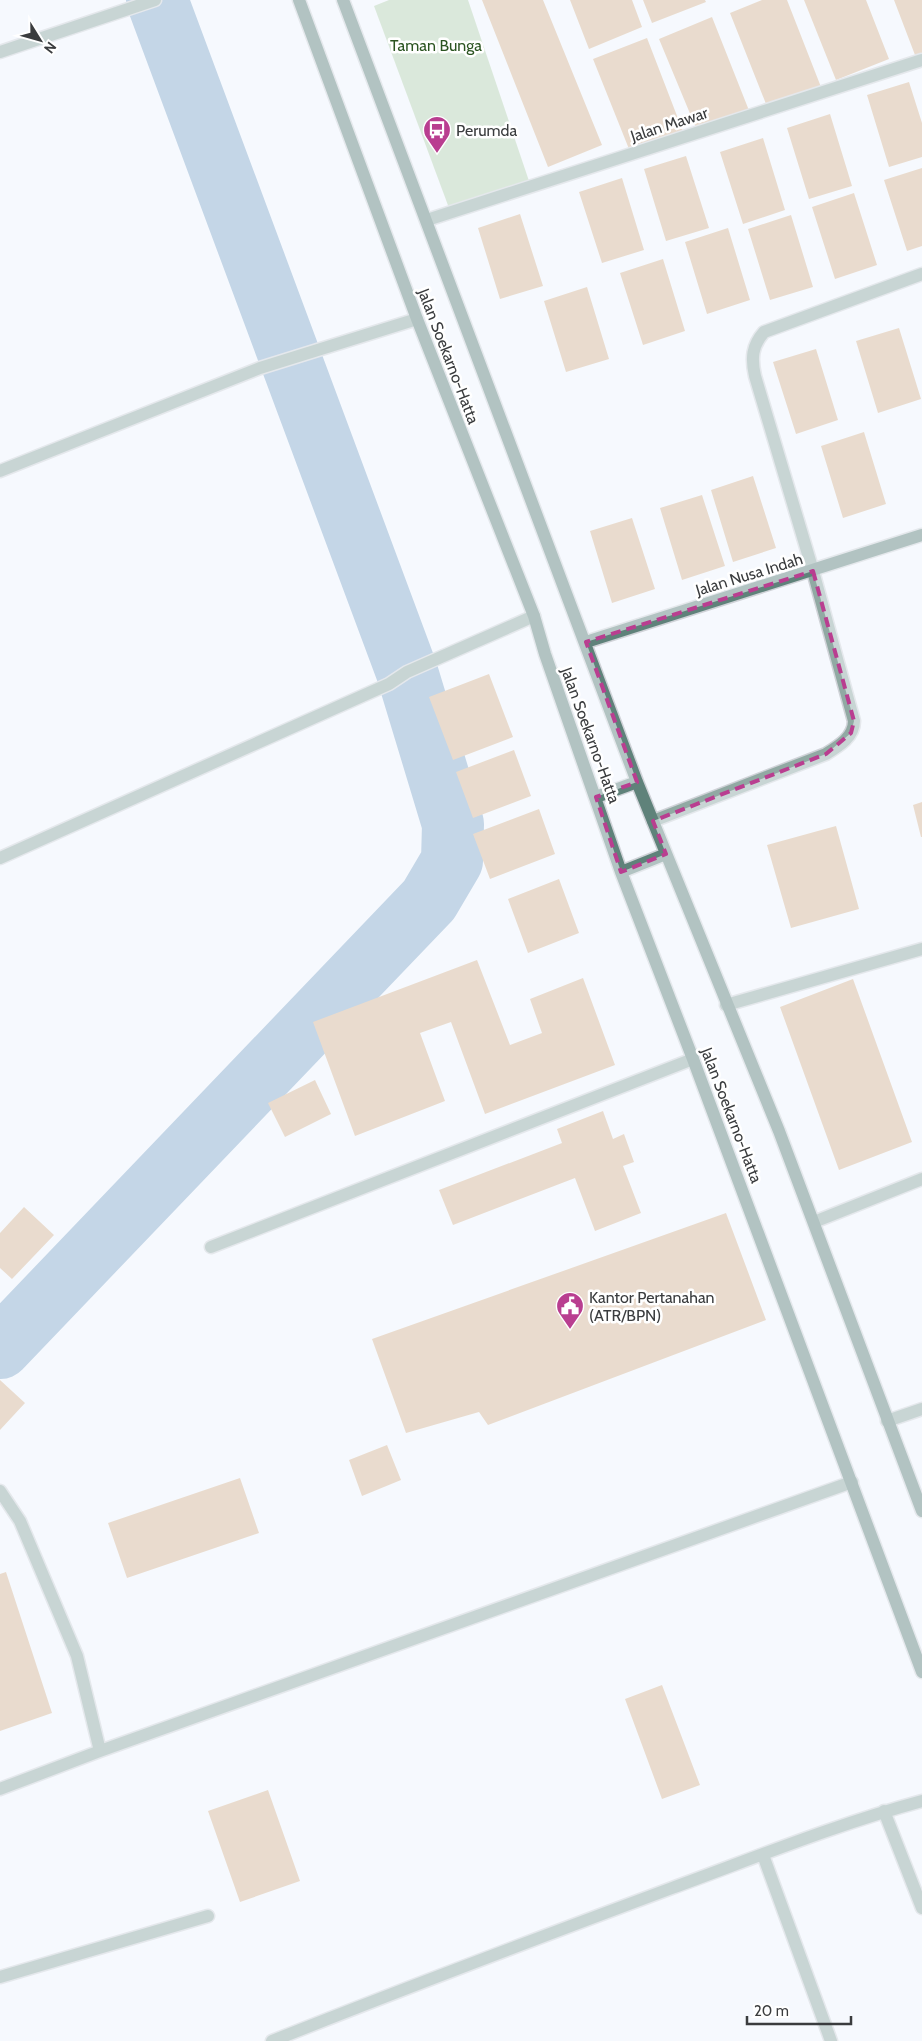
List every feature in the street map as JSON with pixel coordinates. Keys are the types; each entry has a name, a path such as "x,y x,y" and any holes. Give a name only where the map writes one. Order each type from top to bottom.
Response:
{"main road":[{"name":"Jalan Soekarno-Hatta","path":"300,0 417,319 534,616 545,654 621,872 693,1059 922,1672"},
{"name":"Jalan Soekarno-Hatta","path":"343,0 586,642 637,782 726,1005 779,1131 922,1511"},
{"name":"Jalan Nusa Indah","path":"586,642 922,535"},
{"path":"596,797 637,782"},
{"path":"621,872 666,854"}],"street":[{"path":"0,52 155,0"},
{"name":"Jalan Mawar","path":"427,220 922,60"},
{"path":"653,821 826,754 844,742 851,733 854,721 813,570 755,376 752,362 753,350 756,341 764,332 922,274"},
{"path":"0,471 260,368 417,319"},
{"path":"0,858 389,684 408,672 534,616"},
{"path":"726,1005 922,949"},
{"path":"211,1247 693,1059"},
{"path":"814,1222 922,1179"},
{"path":"887,1421 922,1409"},
{"path":"0,1789 100,1751 852,1482"},
{"path":"0,1491 20,1522 77,1656 100,1751"},
{"path":"272,2041 443,1973 884,1811 922,1801"},
{"path":"884,1811 922,1908"},
{"path":"763,1855 831,2041"},
{"path":"0,1977 208,1916"}],"highlighted area":[{"path":"813,571 854,721 851,733 826,754 653,821 666,854 621,872 596,797 637,782 586,642"}],"green space":[{"name":"Taman Bunga","path":"389,0 468,0 529,181 449,208 374,6"}],"building":[{"path":"482,0 543,0 602,145 548,167"},
{"path":"570,0 632,0 642,27 589,49"},
{"path":"643,0 705,0 706,2 652,23"},
{"path":"762,0 787,0 821,87 768,109 730,13"},
{"path":"804,0 866,0 889,59 836,80"},
{"path":"894,0 922,0 922,53 915,55"},
{"path":"712,17 750,113 696,128 659,39"},
{"path":"647,38 684,134 629,149 593,59"},
{"path":"909,82 922,123 922,157 889,167 867,95"},
{"path":"830,114 852,186 809,199 787,128"},
{"path":"763,138 785,210 743,224 720,152"},
{"path":"686,156 709,228 666,241 644,169"},
{"path":"922,168 922,246 907,251 884,180"},
{"path":"622,178 644,250 602,263 579,192"},
{"path":"854,193 877,265 835,279 812,207"},
{"path":"520,214 543,286 500,299 478,228"},
{"path":"791,215 813,287 770,300 748,229"},
{"path":"728,228 750,300 707,314 685,242"},
{"path":"663,259 685,331 643,345 620,273"},
{"path":"587,287 609,359 566,372 544,301"},
{"path":"899,328 921,399 878,413 856,341"},
{"path":"816,349 838,420 796,434 773,362"},
{"path":"864,432 886,504 843,518 821,446"},
{"path":"753,476 776,548 733,562 711,490"},
{"path":"702,495 725,566 682,580 660,508"},
{"path":"632,518 655,589 612,603 590,531"},
{"path":"489,674 513,737 453,760 429,697"},
{"path":"514,750 531,796 473,818 456,772"},
{"path":"922,802 922,837 921,837 913,805"},
{"path":"539,809 555,854 490,879 473,834"},
{"path":"836,826 859,909 791,928 767,845"},
{"path":"559,879 579,933 528,953 508,899"},
{"path":"477,960 510,1045 542,1033 530,999 583,978 615,1065 485,1114 451,1022 420,1033 445,1101 355,1136 313,1022"},
{"path":"853,979 912,1142 839,1170 780,1007"},
{"path":"315,1080 331,1114 285,1137 268,1103"},
{"path":"603,1111 613,1139 624,1134 634,1162 623,1166 641,1213 595,1231 575,1178 453,1225 439,1190 562,1143 557,1129"},
{"path":"24,1207 54,1235 12,1279 0,1268 0,1233"},
{"name":"Kantor Pertanahan (ATR/BPN)","path":"726,1213 766,1320 488,1425 479,1412 406,1433 372,1339"},
{"path":"0,1380 25,1403 0,1430"},
{"path":"387,1445 401,1480 362,1496 349,1460"},
{"path":"240,1478 259,1533 127,1578 108,1523"},
{"path":"6,1572 52,1713 0,1731 0,1574"},
{"path":"662,1685 700,1785 662,1799 625,1699"},
{"path":"268,1790 300,1881 240,1902 208,1811"}],"waterway":[{"path":"0,1348 429,900 452,861 453,824 407,672 157,0"}],"place":[{"name":"Perumda","path":"437,154"},
{"name":"Kantor Pertanahan (ATR/BPN)","path":"570,1330"}]}
